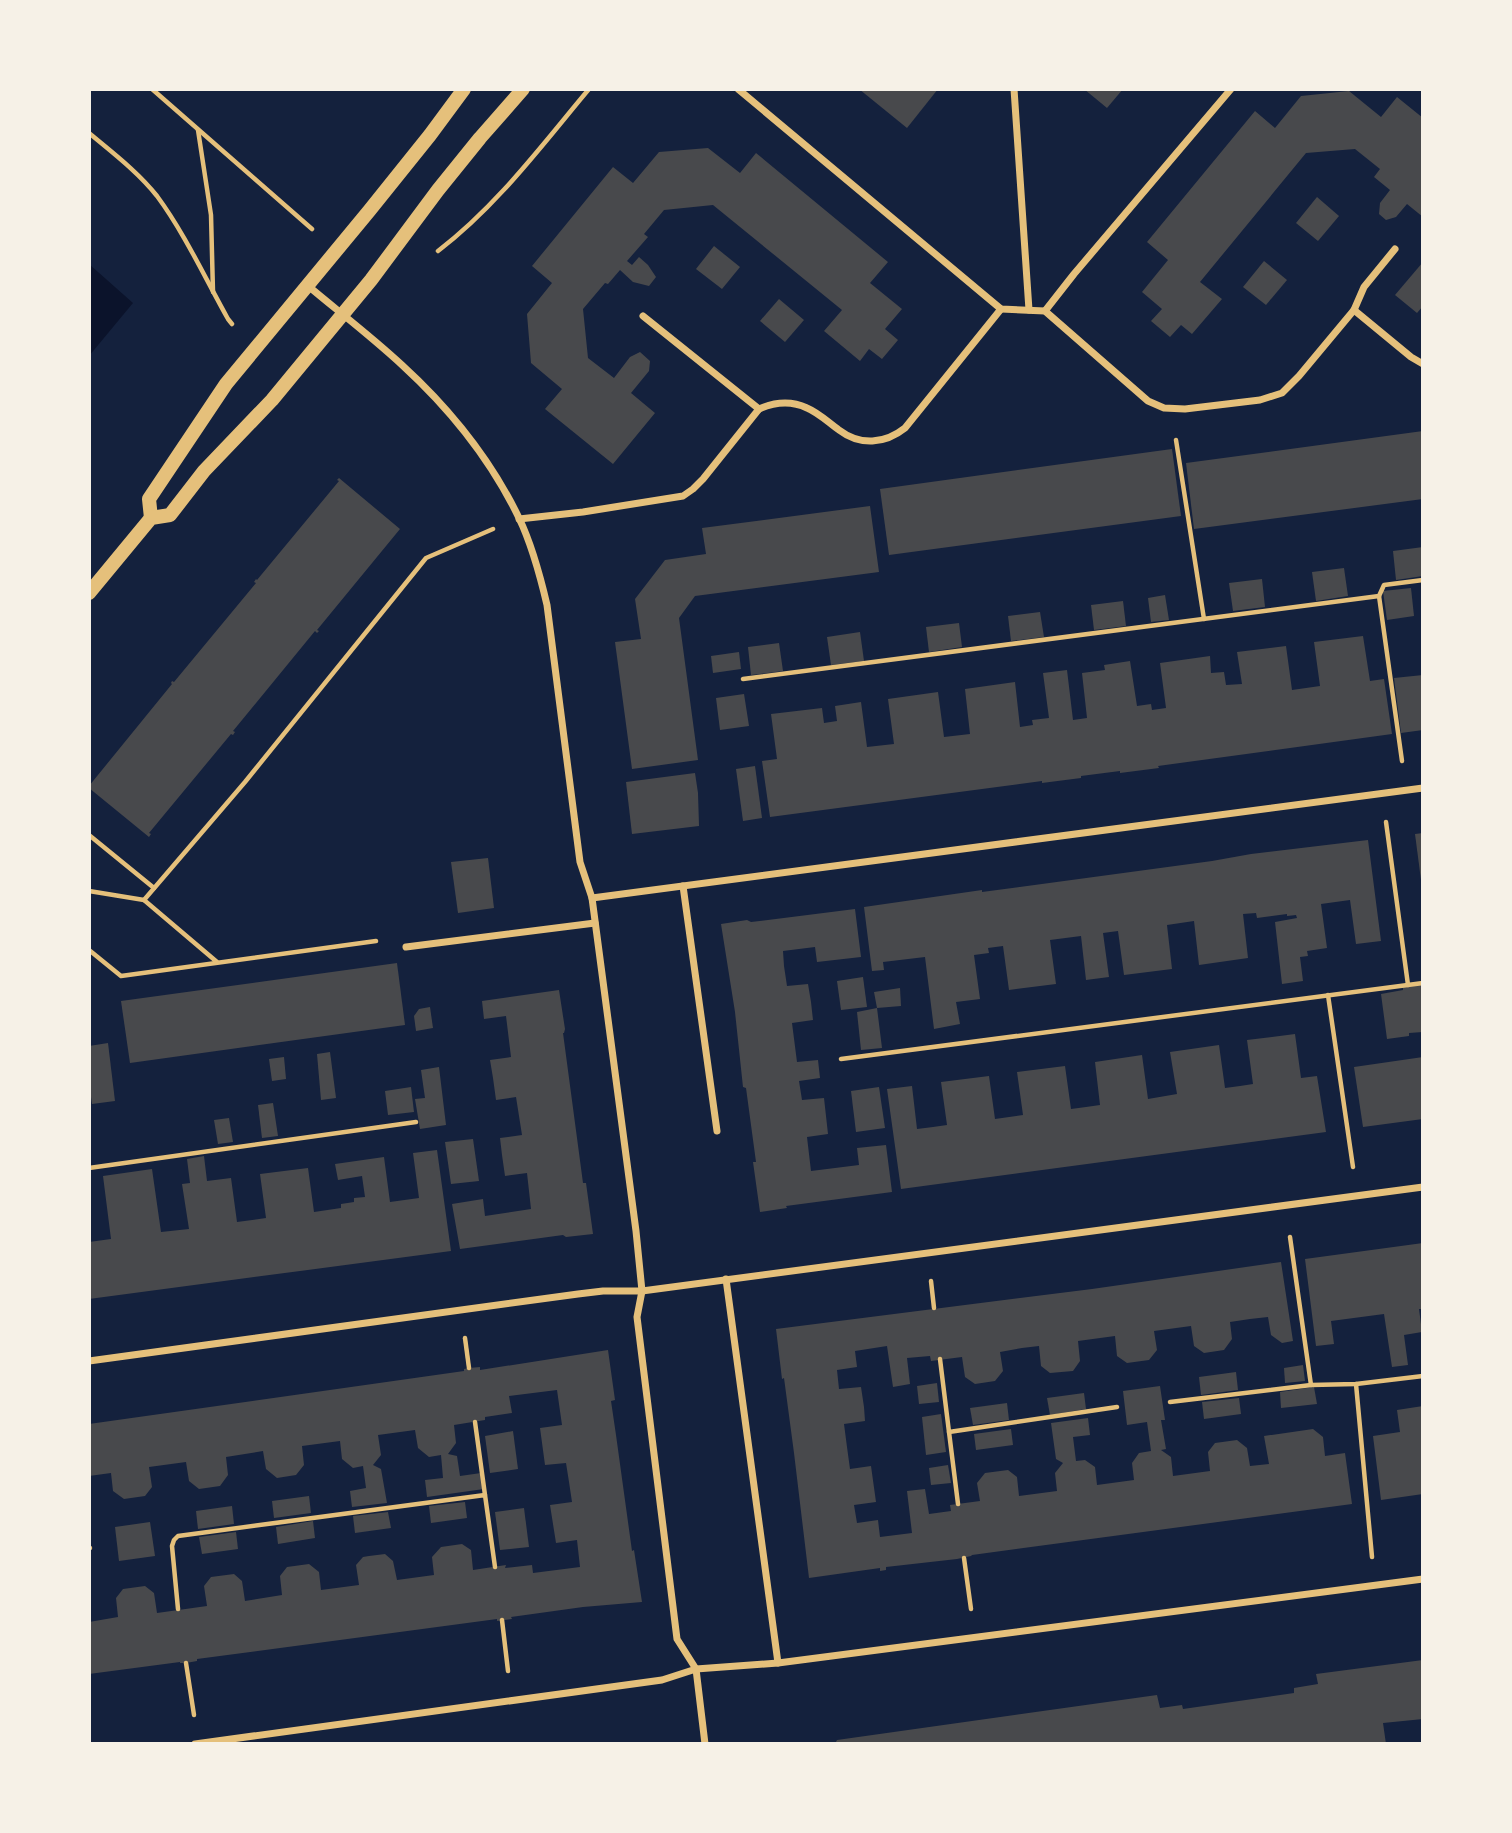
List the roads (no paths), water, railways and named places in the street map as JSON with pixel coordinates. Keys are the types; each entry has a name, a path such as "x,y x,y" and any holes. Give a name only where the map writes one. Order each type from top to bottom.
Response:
{"main road":[{"path":"151,518 149,499 226,384 430,135 464,89"},
{"path":"89,593 151,518 170,515 204,471 272,400 371,280 438,190 523,89"}],"street":[{"path":"738,89 1001,309 1045,311 1148,401 1164,408 1185,409 1260,400 1282,393 1354,310 1364,287 1395,250"},
{"path":"1014,89 1029,310"},
{"path":"1045,311 1231,89"},
{"path":"307,285 401,364 434,397 484,458 520,519 547,604 580,862 592,898 635,1217 642,1291 637,1317 677,1639 695,1668 705,1744"},
{"path":"520,519 683,496 703,479 760,409 772,403 807,407 848,436 858,440 884,441 905,428 1001,309"},
{"path":"1354,310 1423,364"},
{"path":"643,316 760,409"},
{"path":"592,898 1423,788"},
{"path":"684,886 717,1131"},
{"path":"406,947 595,923"},
{"path":"89,1360 603,1291 642,1291 1423,1186"},
{"path":"726,1279 778,1663"},
{"path":"196,1744 662,1681 695,1668 778,1663 1423,1579"}],"water":[{"path":"89,264 133,303 89,356"}]}
